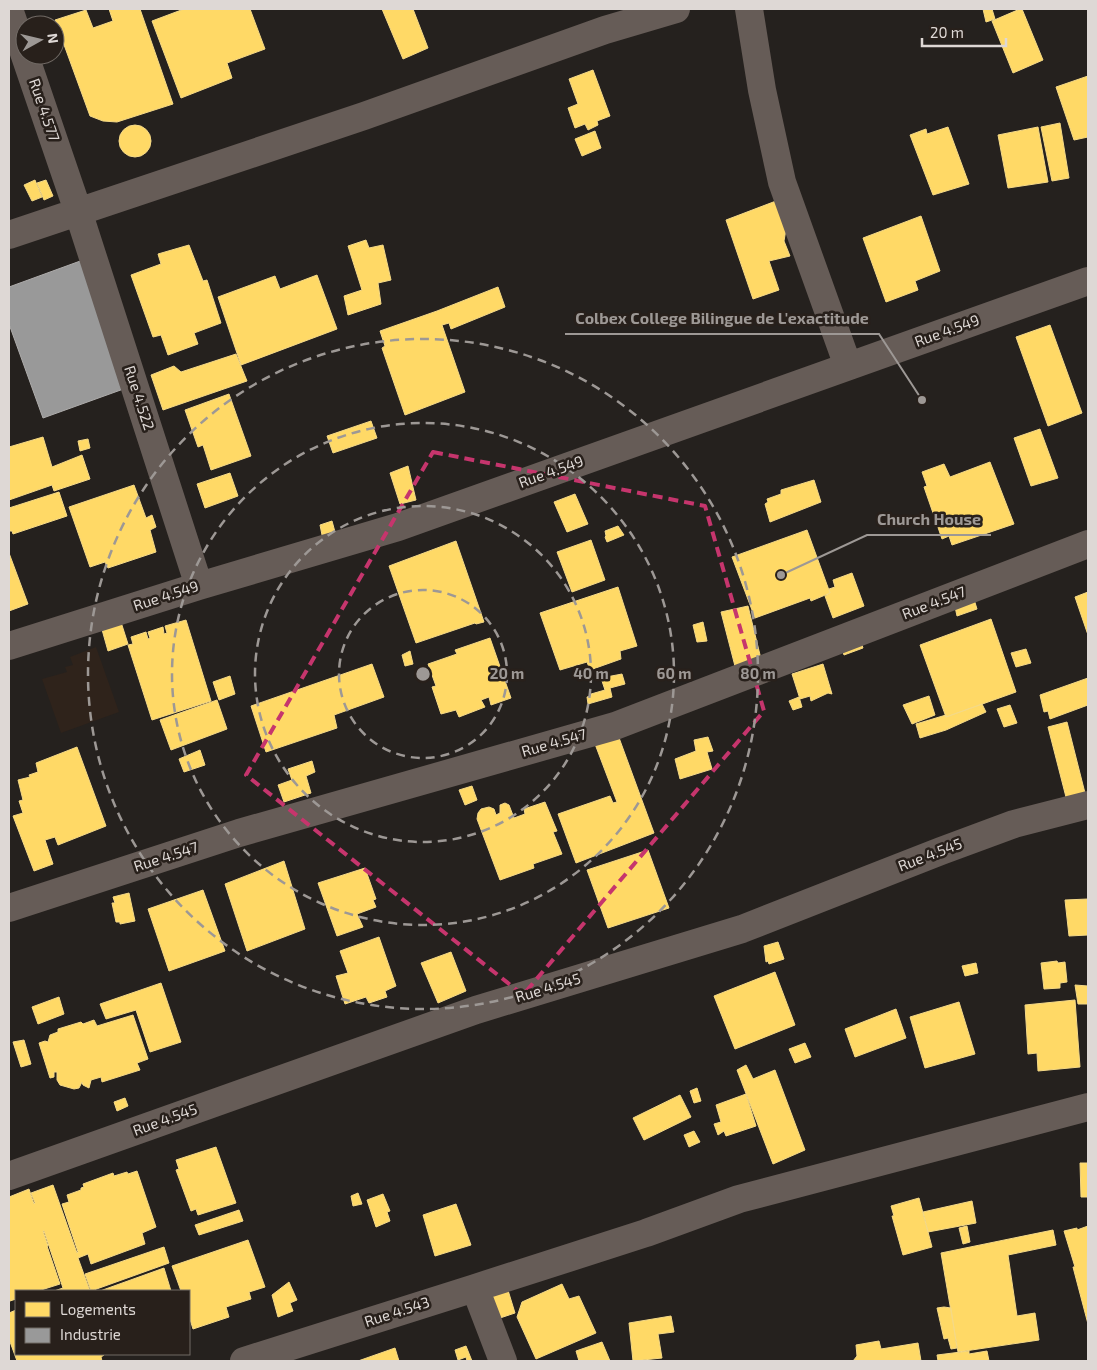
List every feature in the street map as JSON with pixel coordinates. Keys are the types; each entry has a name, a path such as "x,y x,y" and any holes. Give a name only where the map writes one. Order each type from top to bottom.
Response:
{"street":[{"name":"Rue 4.577","path":"9,9 78,211"},
{"path":"9,235 364,116 605,30 676,9"},
{"path":"749,9 762,90 782,182 848,366"},
{"name":"Rue 4.522","path":"78,211 198,586"},
{"name":"Rue 4.549","path":"9,646 198,586 398,527 1088,281"},
{"name":"Rue 4.547","path":"9,908 239,832 615,726 1088,544"},
{"name":"Rue 4.545","path":"9,1176 476,1010 742,929 1014,824 1088,804"},
{"name":"Rue 4.543","path":"244,1361 646,1233 739,1199 1088,1107"},
{"path":"475,1288 503,1361"}],"highlighted area":[{"path":"433,452 705,506 764,711 523,995 246,775"}],"shaded area":[{"path":"96,647 119,712 61,733 42,679 67,672 65,667 73,665 70,657"}],"building: Logements":[{"path":"109,9 140,9 173,104 117,122 103,121 90,116 65,47 65,17 86,10 93,28 113,21"},
{"path":"184,9 250,9 265,49 227,63 232,78 181,98 152,21"},
{"path":"382,9 413,9 428,48 403,59"},
{"path":"983,9 992,9 995,19 986,22"},
{"path":"1022,9 1043,60 1013,73 992,21"},
{"path":"593,70 610,116 597,121 598,125 588,130 585,124 575,128 568,108 578,104 569,79"},
{"path":"1088,76 1088,137 1074,140 1056,87"},
{"path":"1060,123 1069,178 1052,181 1041,127"},
{"path":"135,125 147,129 151,141 147,153 135,157 123,153 119,141 123,129"},
{"path":"948,127 969,184 933,195 910,135 926,129 927,134"},
{"path":"1038,127 1048,182 1008,188 998,135"},
{"path":"595,131 601,148 582,156 575,139"},
{"path":"35,180 42,197 32,201 24,185"},
{"path":"46,180 53,196 44,200 37,183"},
{"path":"776,201 786,229 784,241 790,256 769,261 779,290 753,299 726,220"},
{"path":"921,216 940,271 915,281 918,290 886,302 863,238"},
{"path":"366,240 369,248 383,245 391,280 378,283 381,304 348,315 344,296 362,290 348,246"},
{"path":"189,245 203,281 207,280 221,323 194,333 198,344 168,355 161,335 153,337 131,275 161,264 158,254"},
{"path":"317,275 337,329 241,365 218,297 275,276 280,289"},
{"path":"498,287 505,307 451,329 449,323 442,325 465,392 405,415 382,348 385,346 380,331"},
{"path":"1050,325 1082,413 1048,426 1016,337"},
{"path":"236,354 247,381 163,410 151,375 174,366 181,372"},
{"path":"229,394 251,456 211,470 203,445 198,447 185,410"},
{"path":"371,421 377,438 333,453 327,436"},
{"path":"1040,429 1058,478 1031,486 1014,438"},
{"path":"43,437 52,467 82,455 90,479 54,491 52,485 9,500 9,447"},
{"path":"88,439 90,448 80,451 78,441"},
{"path":"990,462 1014,524 952,545 949,536 942,539 924,487 927,486 922,472 944,464 950,477"},
{"path":"408,466 416,500 400,504 390,473"},
{"path":"230,473 238,496 205,508 197,484"},
{"path":"814,480 821,502 770,522 765,504 768,502 767,499 781,494 781,490"},
{"path":"134,485 146,518 152,515 156,527 150,530 156,552 108,568 105,562 90,567 69,507"},
{"path":"59,492 67,516 13,534 12,531 9,531 9,508"},
{"path":"575,494 588,524 567,532 554,502"},
{"path":"332,521 335,532 322,535 320,525"},
{"path":"618,526 624,535 607,542 605,531"},
{"path":"807,530 830,593 811,601 810,598 755,618 732,557"},
{"path":"591,540 605,580 572,592 557,552"},
{"path":"456,541 484,622 475,623 416,643 389,566"},
{"path":"9,553 28,604 9,611"},
{"path":"852,573 864,606 833,618 825,596 830,593 829,589 835,587 833,580"},
{"path":"618,587 637,646 620,651 621,659 590,670 587,662 560,670 540,613"},
{"path":"1088,592 1088,635 1075,597"},
{"path":"973,596 977,609 957,616 954,602"},
{"path":"748,606 762,663 736,670 721,612"},
{"path":"120,619 128,644 108,651 101,626"},
{"path":"991,619 1016,692 946,717 920,645"},
{"path":"186,620 211,701 152,720 128,645 133,644 131,637 146,632 148,639 150,638 148,632 163,627 164,634 167,633 165,626"},
{"path":"703,622 707,641 697,642 693,625"},
{"path":"859,636 863,648 844,655 840,643"},
{"path":"490,638 511,698 491,705 489,697 481,700 485,707 459,717 456,710 441,714 432,687 436,686 428,664 457,654 455,650"},
{"path":"1026,649 1031,663 1016,667 1011,653"},
{"path":"410,651 413,664 405,666 402,655"},
{"path":"372,664 384,697 334,715 337,728 266,752 251,706"},
{"path":"823,664 832,694 828,693 811,701 810,696 800,699 792,674"},
{"path":"622,674 625,684 610,688 612,697 588,704 587,697 605,690 601,678"},
{"path":"230,676 235,694 219,700 213,682"},
{"path":"1088,678 1088,705 1050,719 1048,711 1044,712 1040,695"},
{"path":"929,696 935,715 912,724 903,705"},
{"path":"799,697 802,707 793,710 789,701"},
{"path":"217,700 227,729 171,750 160,720"},
{"path":"982,704 986,712 946,730 920,738 916,724 946,715 946,717"},
{"path":"1010,705 1017,723 1004,727 997,709"},
{"path":"1067,722 1086,797 1067,801 1048,727"},
{"path":"618,735 654,833 576,863 558,814 610,796 613,803 617,802 595,744"},
{"path":"708,737 713,751 707,752 712,769 680,779 675,759 696,751 694,740"},
{"path":"77,747 106,826 58,845 55,837 45,840 53,864 34,871 13,816 23,813 19,801 23,800 18,780 30,777 29,775 38,772 36,763"},
{"path":"200,750 205,765 184,772 179,759"},
{"path":"312,761 315,772 306,776 311,793 284,802 278,785 292,780 288,769"},
{"path":"472,786 477,800 465,805 459,790"},
{"path":"545,802 557,831 553,832 562,854 533,864 534,868 500,880 477,819 478,813 481,809 489,807 494,809 496,815 500,813 500,805 505,803 509,805 514,818 525,814 524,809"},
{"path":"648,850 669,908 608,928 587,870"},
{"path":"284,861 305,929 247,951 225,884"},
{"path":"365,868 376,899 373,900 376,907 357,914 363,927 337,936 318,883"},
{"path":"203,890 225,951 169,971 148,909"},
{"path":"129,893 135,921 120,924 120,922 116,922 112,903 115,903 113,897"},
{"path":"1088,899 1088,935 1069,936 1065,900"},
{"path":"379,937 396,986 385,991 387,997 369,1003 366,997 345,1004 336,976 348,973 340,951"},
{"path":"778,942 784,959 769,964 768,961 766,962 764,946"},
{"path":"451,952 466,991 438,1003 421,963"},
{"path":"1057,961 1058,963 1065,962 1067,982 1060,983 1060,988 1044,989 1041,963"},
{"path":"976,963 978,973 965,976 962,966"},
{"path":"775,972 795,1025 735,1049 714,996"},
{"path":"161,983 181,1042 150,1052 136,1010 106,1019 100,1004"},
{"path":"1075,985 1088,986 1088,1004 1078,1004"},
{"path":"59,997 64,1014 38,1024 32,1007"},
{"path":"1075,1000 1080,1067 1038,1071 1037,1053 1028,1054 1025,1005"},
{"path":"959,1002 975,1054 925,1068 910,1017"},
{"path":"896,1009 906,1038 855,1057 845,1029"},
{"path":"133,1015 148,1059 137,1063 140,1070 102,1082 101,1077 91,1080 89,1088 83,1085 82,1082 79,1088 74,1089 60,1085 57,1080 57,1072 54,1072 54,1077 50,1078 39,1043 48,1042 50,1035 58,1032 58,1029 81,1022 83,1024 94,1020 97,1026"},
{"path":"24,1040 31,1064 21,1067 13,1042"},
{"path":"805,1043 811,1057 795,1063 789,1049"},
{"path":"746,1065 753,1079 775,1070 805,1150 773,1164 737,1070"},
{"path":"697,1088 701,1101 694,1103 690,1091"},
{"path":"746,1094 756,1126 726,1136 724,1131 718,1135 714,1124 721,1122 716,1105"},
{"path":"680,1095 691,1117 644,1140 633,1118"},
{"path":"125,1098 128,1106 117,1111 114,1102"},
{"path":"694,1131 700,1142 689,1147 684,1135"},
{"path":"216,1147 236,1203 198,1215 196,1209 191,1211 176,1170 179,1169 176,1160"},
{"path":"1080,1163 1088,1163 1088,1197 1081,1197"},
{"path":"137,1171 156,1227 142,1233 145,1244 91,1264 88,1254 78,1258 90,1290 57,1290 63,1288 43,1231 60,1284 41,1290 15,1290 15,1299 10,1301 9,1197 29,1189 34,1204 31,1193 53,1185 77,1253 62,1204 69,1202 67,1195 81,1190 84,1187 83,1184 113,1173 114,1176 127,1172 128,1174"},
{"path":"358,1193 362,1204 353,1206 351,1196"},
{"path":"383,1194 390,1211 387,1212 390,1221 376,1227 367,1200"},
{"path":"919,1198 932,1247 903,1255 891,1206"},
{"path":"972,1201 976,1223 928,1232 923,1212"},
{"path":"456,1204 471,1245 435,1256 423,1215"},
{"path":"239,1210 243,1221 199,1235 195,1225"},
{"path":"967,1226 970,1242 963,1244 959,1228"},
{"path":"1088,1226 1088,1324 1073,1267 1075,1267 1064,1231 1077,1228 1077,1230"},
{"path":"1053,1230 1056,1245 1008,1255 1017,1316 1035,1313 1039,1340 958,1352 941,1253"},
{"path":"248,1240 265,1287 249,1292 251,1299 226,1307 229,1317 193,1329 190,1319 190,1290 181,1290 172,1266"},
{"path":"164,1247 169,1263 94,1290 91,1290 85,1274"},
{"path":"164,1268 171,1290 103,1290"},
{"path":"289,1282 297,1300 290,1303 293,1311 278,1317 272,1295"},
{"path":"562,1284 569,1299 579,1296 596,1333 536,1359 517,1317 522,1302"},
{"path":"507,1287 515,1313 500,1318 491,1292"},
{"path":"937,1308 951,1308 957,1348 951,1349 948,1338 944,1339"},
{"path":"15,1310 15,1355 104,1355 101,1357 102,1361 17,1361 9,1339 9,1313"},
{"path":"671,1316 674,1332 658,1334 662,1358 633,1361 629,1323"},
{"path":"879,1341 881,1349 918,1343 921,1361 853,1361 857,1356 856,1345"},
{"path":"602,1342 610,1361 579,1361 576,1351"},
{"path":"466,1346 472,1361 467,1361 466,1357 458,1360 455,1350"},
{"path":"395,1348 399,1361 358,1361"},
{"path":"969,1351 969,1354 987,1351 989,1361 938,1361 937,1355"}],"building: Industrie":[{"path":"83,260 129,387 43,418 9,324 9,287"}],"place":[{"name":"Colbex College Bilingue de L'exactitude","path":"922,400"},
{"name":"Church House","path":"781,575"}]}
